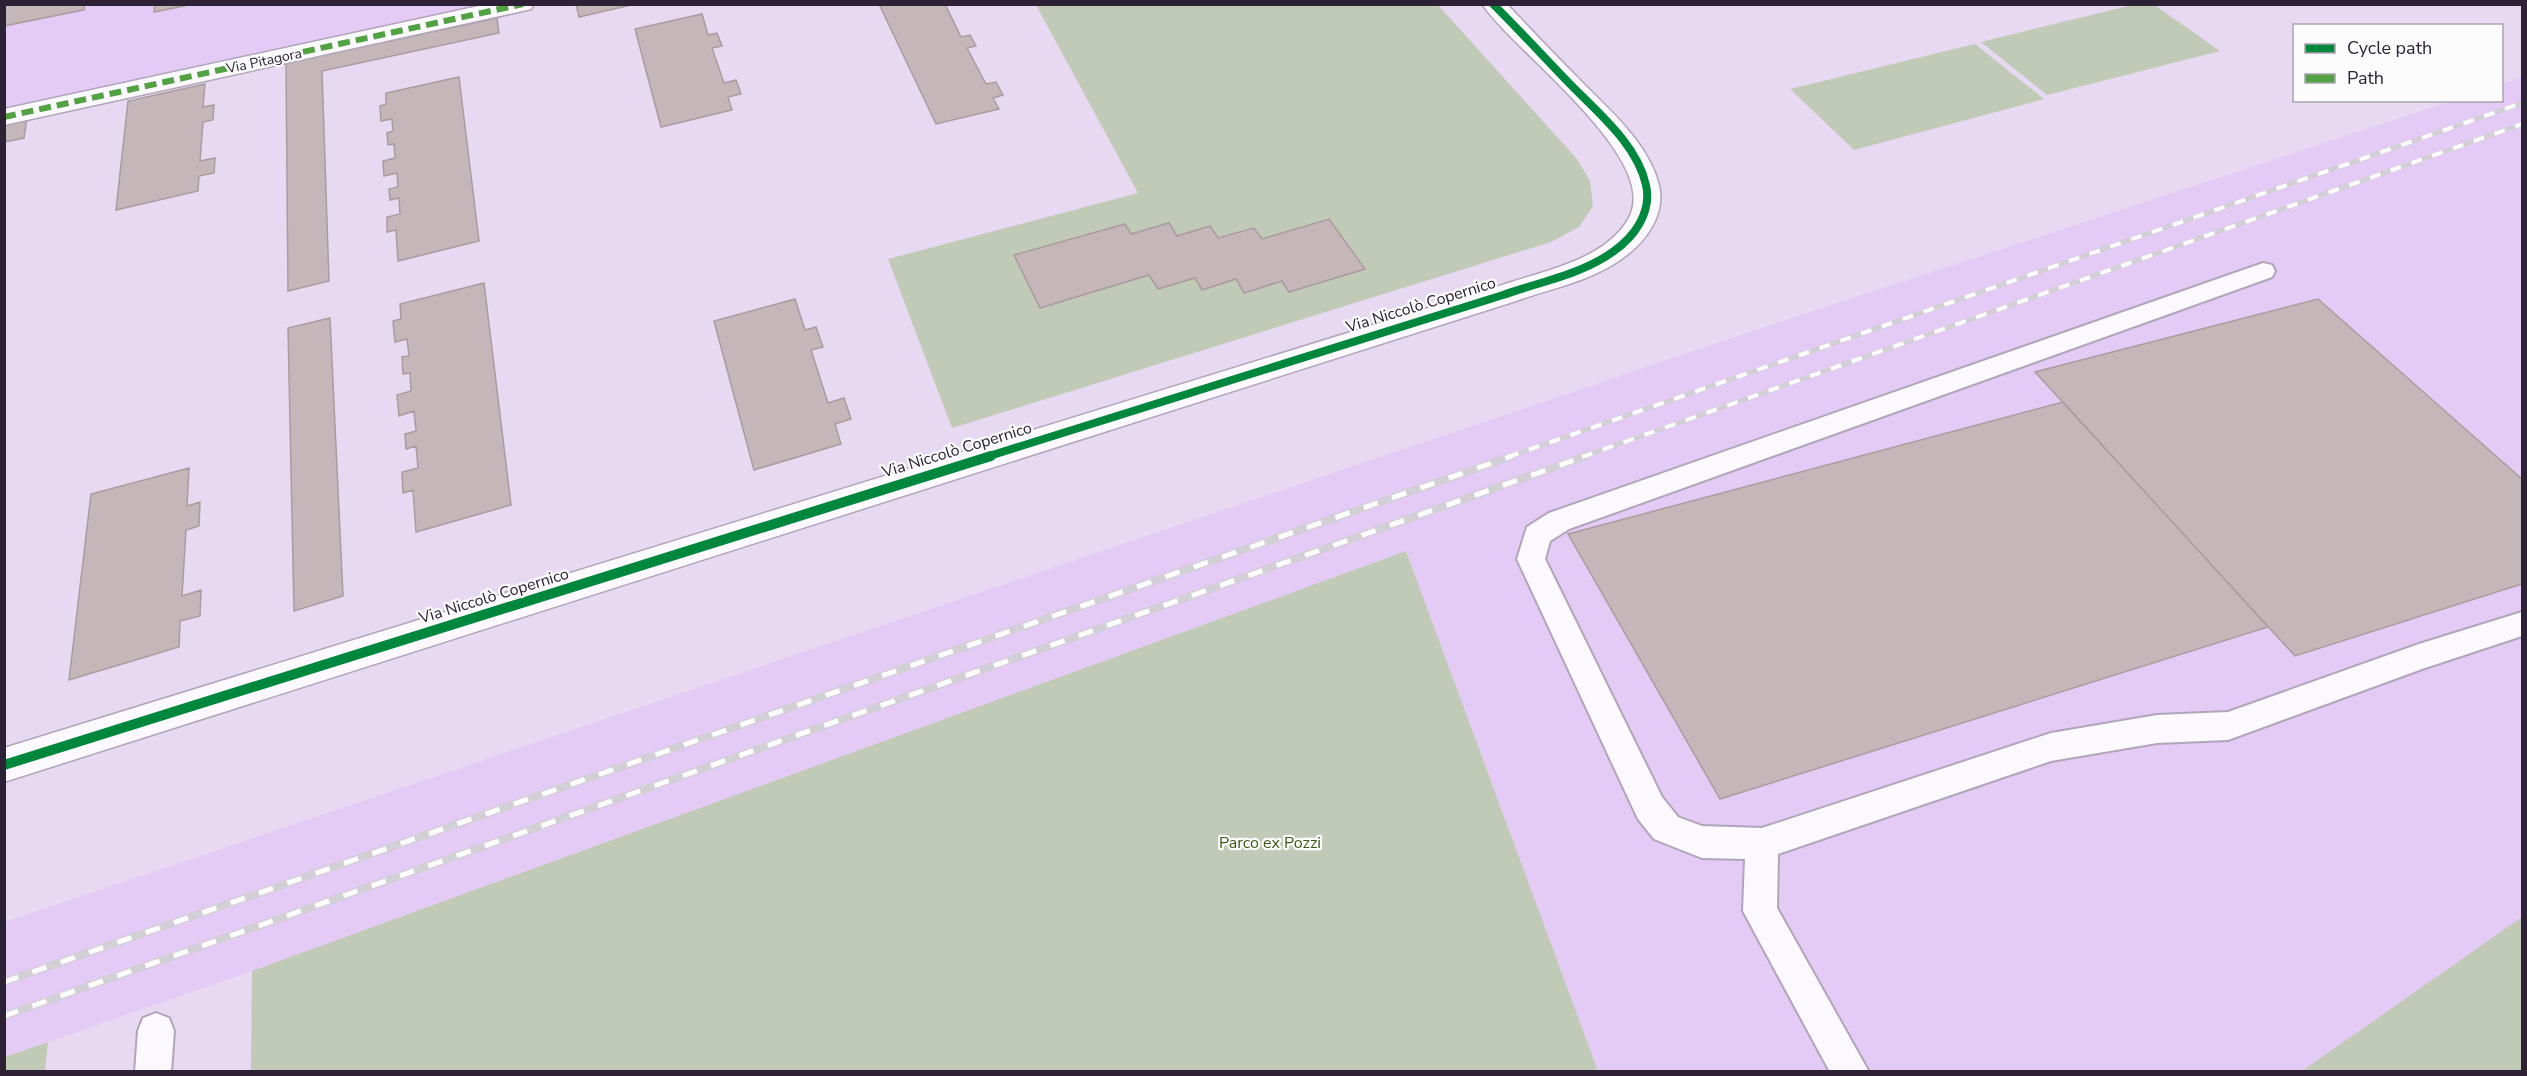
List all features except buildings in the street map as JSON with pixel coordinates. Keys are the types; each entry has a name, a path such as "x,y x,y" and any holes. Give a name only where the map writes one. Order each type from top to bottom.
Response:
{"street":[{"name":"Via Pitagora","path":"4,117 523,4"},
{"name":"Via Niccolò Copernico","path":"4,765 1503,295 1588,264 1613,252 1631,236 1642,219 1647,204 1646,183 1639,163 1628,145 1609,124 1493,4"}],"lane":[{"path":"2263,271 1559,520 1537,535 1531,559 1650,808 1666,828 1702,842 1762,844 2050,747 2157,729 2228,726 2419,657 2523,624"},
{"path":"1762,844 1760,911 1851,1071"},
{"path":"153,1071 156,1031"}],"shaded area":[{"path":"5,4 486,5 5,108"},
{"path":"2522,77 2522,917 2302,1071 1598,1071 1406,551 252,971 5,1057 5,922 1768,326 2449,102 2503,102 2503,84"}],"green space":[{"path":"2153,4 2220,51 2047,95 1981,42 2132,5"},
{"path":"1036,5 1438,5 1577,159 1590,181 1593,206 1579,227 1551,242 952,428 888,259 1138,193"},
{"path":"1975,44 2044,99 1854,150 1790,89"},
{"name":"Parco ex Pozzi","path":"1406,551 1598,1071 251,1071 252,971"},
{"path":"2522,917 2522,1071 2302,1071"},
{"path":"48,1042 45,1071 5,1071 5,1057"}],"railway":[{"path":"1508,457 2522,103"},
{"path":"1582,457 2522,124"},
{"path":"4,982 1512,456"},
{"path":"4,1016 1586,456"}],"marked path":[{"path":"4,117 523,4"}],"cycle path":[{"path":"4,765 1503,295 1603,258 1637,230 1646,208 1646,186 1637,163 1623,141 1606,121 1493,4"}]}
